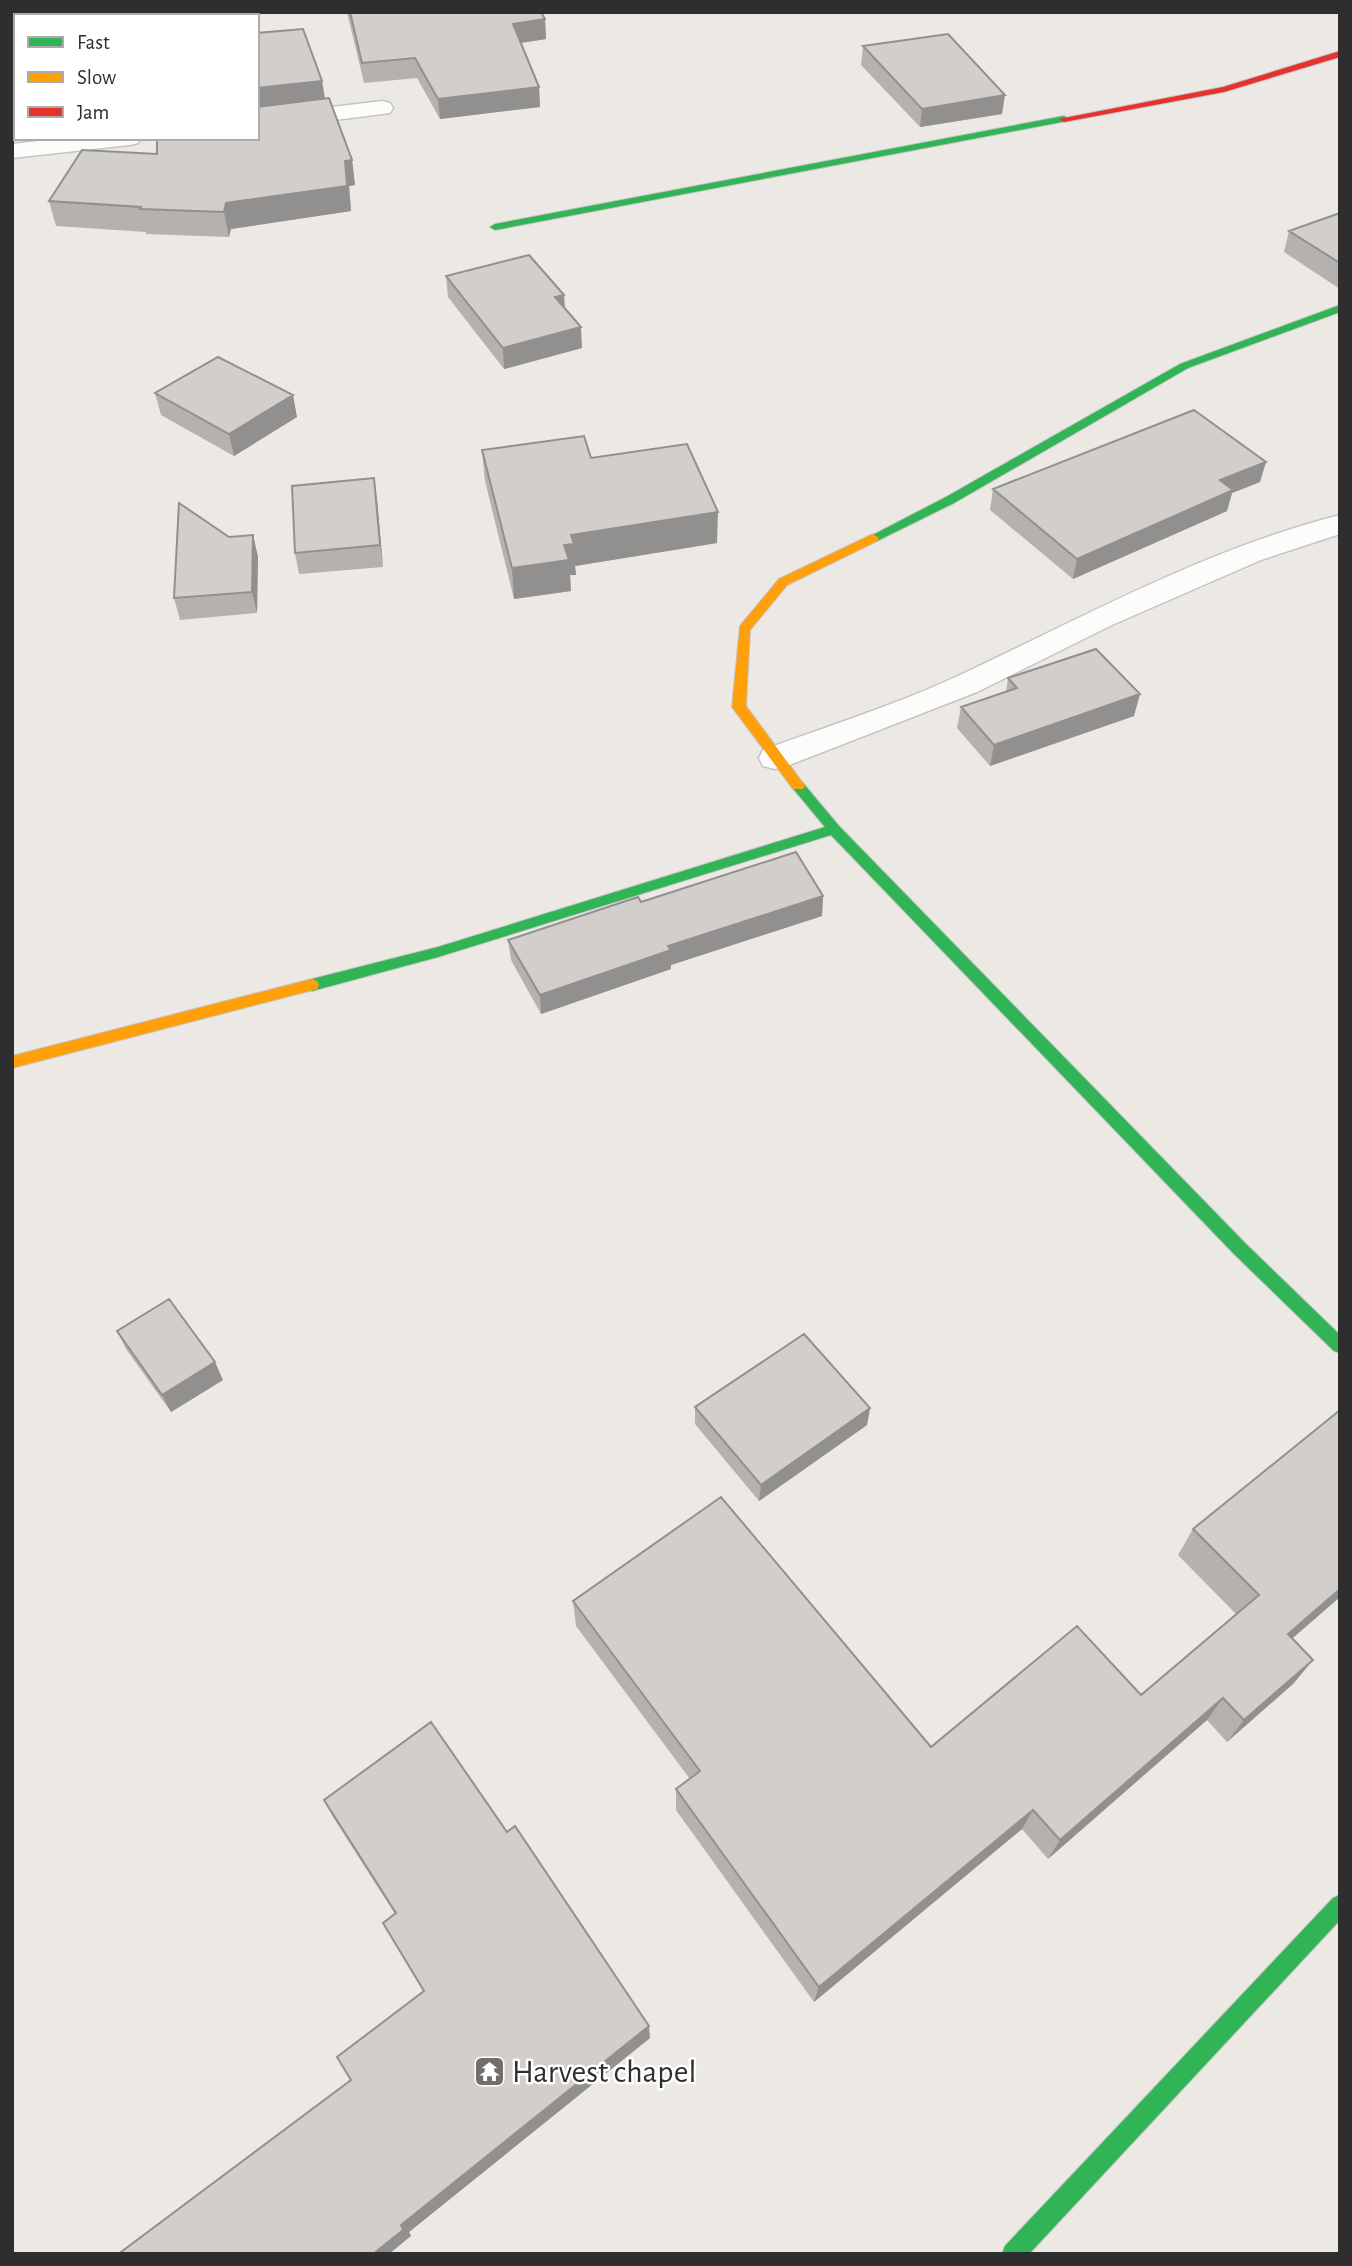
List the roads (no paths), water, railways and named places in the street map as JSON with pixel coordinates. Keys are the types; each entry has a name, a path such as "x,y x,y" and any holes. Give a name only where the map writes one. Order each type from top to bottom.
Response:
{"street":[{"path":"495,226 776,176 1224,89 1340,54"},
{"path":"259,123 382,108"},
{"path":"14,153 115,140"},
{"path":"1340,307 1184,366 950,500 783,582 744,629 739,707 775,758 834,829 1240,1249 1340,1346"},
{"path":"775,758 966,685 1101,618 1251,554 1340,524"},
{"path":"12,1062 438,953 834,829"},
{"path":"1013,2254 1340,1905"}],"place":[{"name":"Harvest chapel","path":"489,2072"}]}
